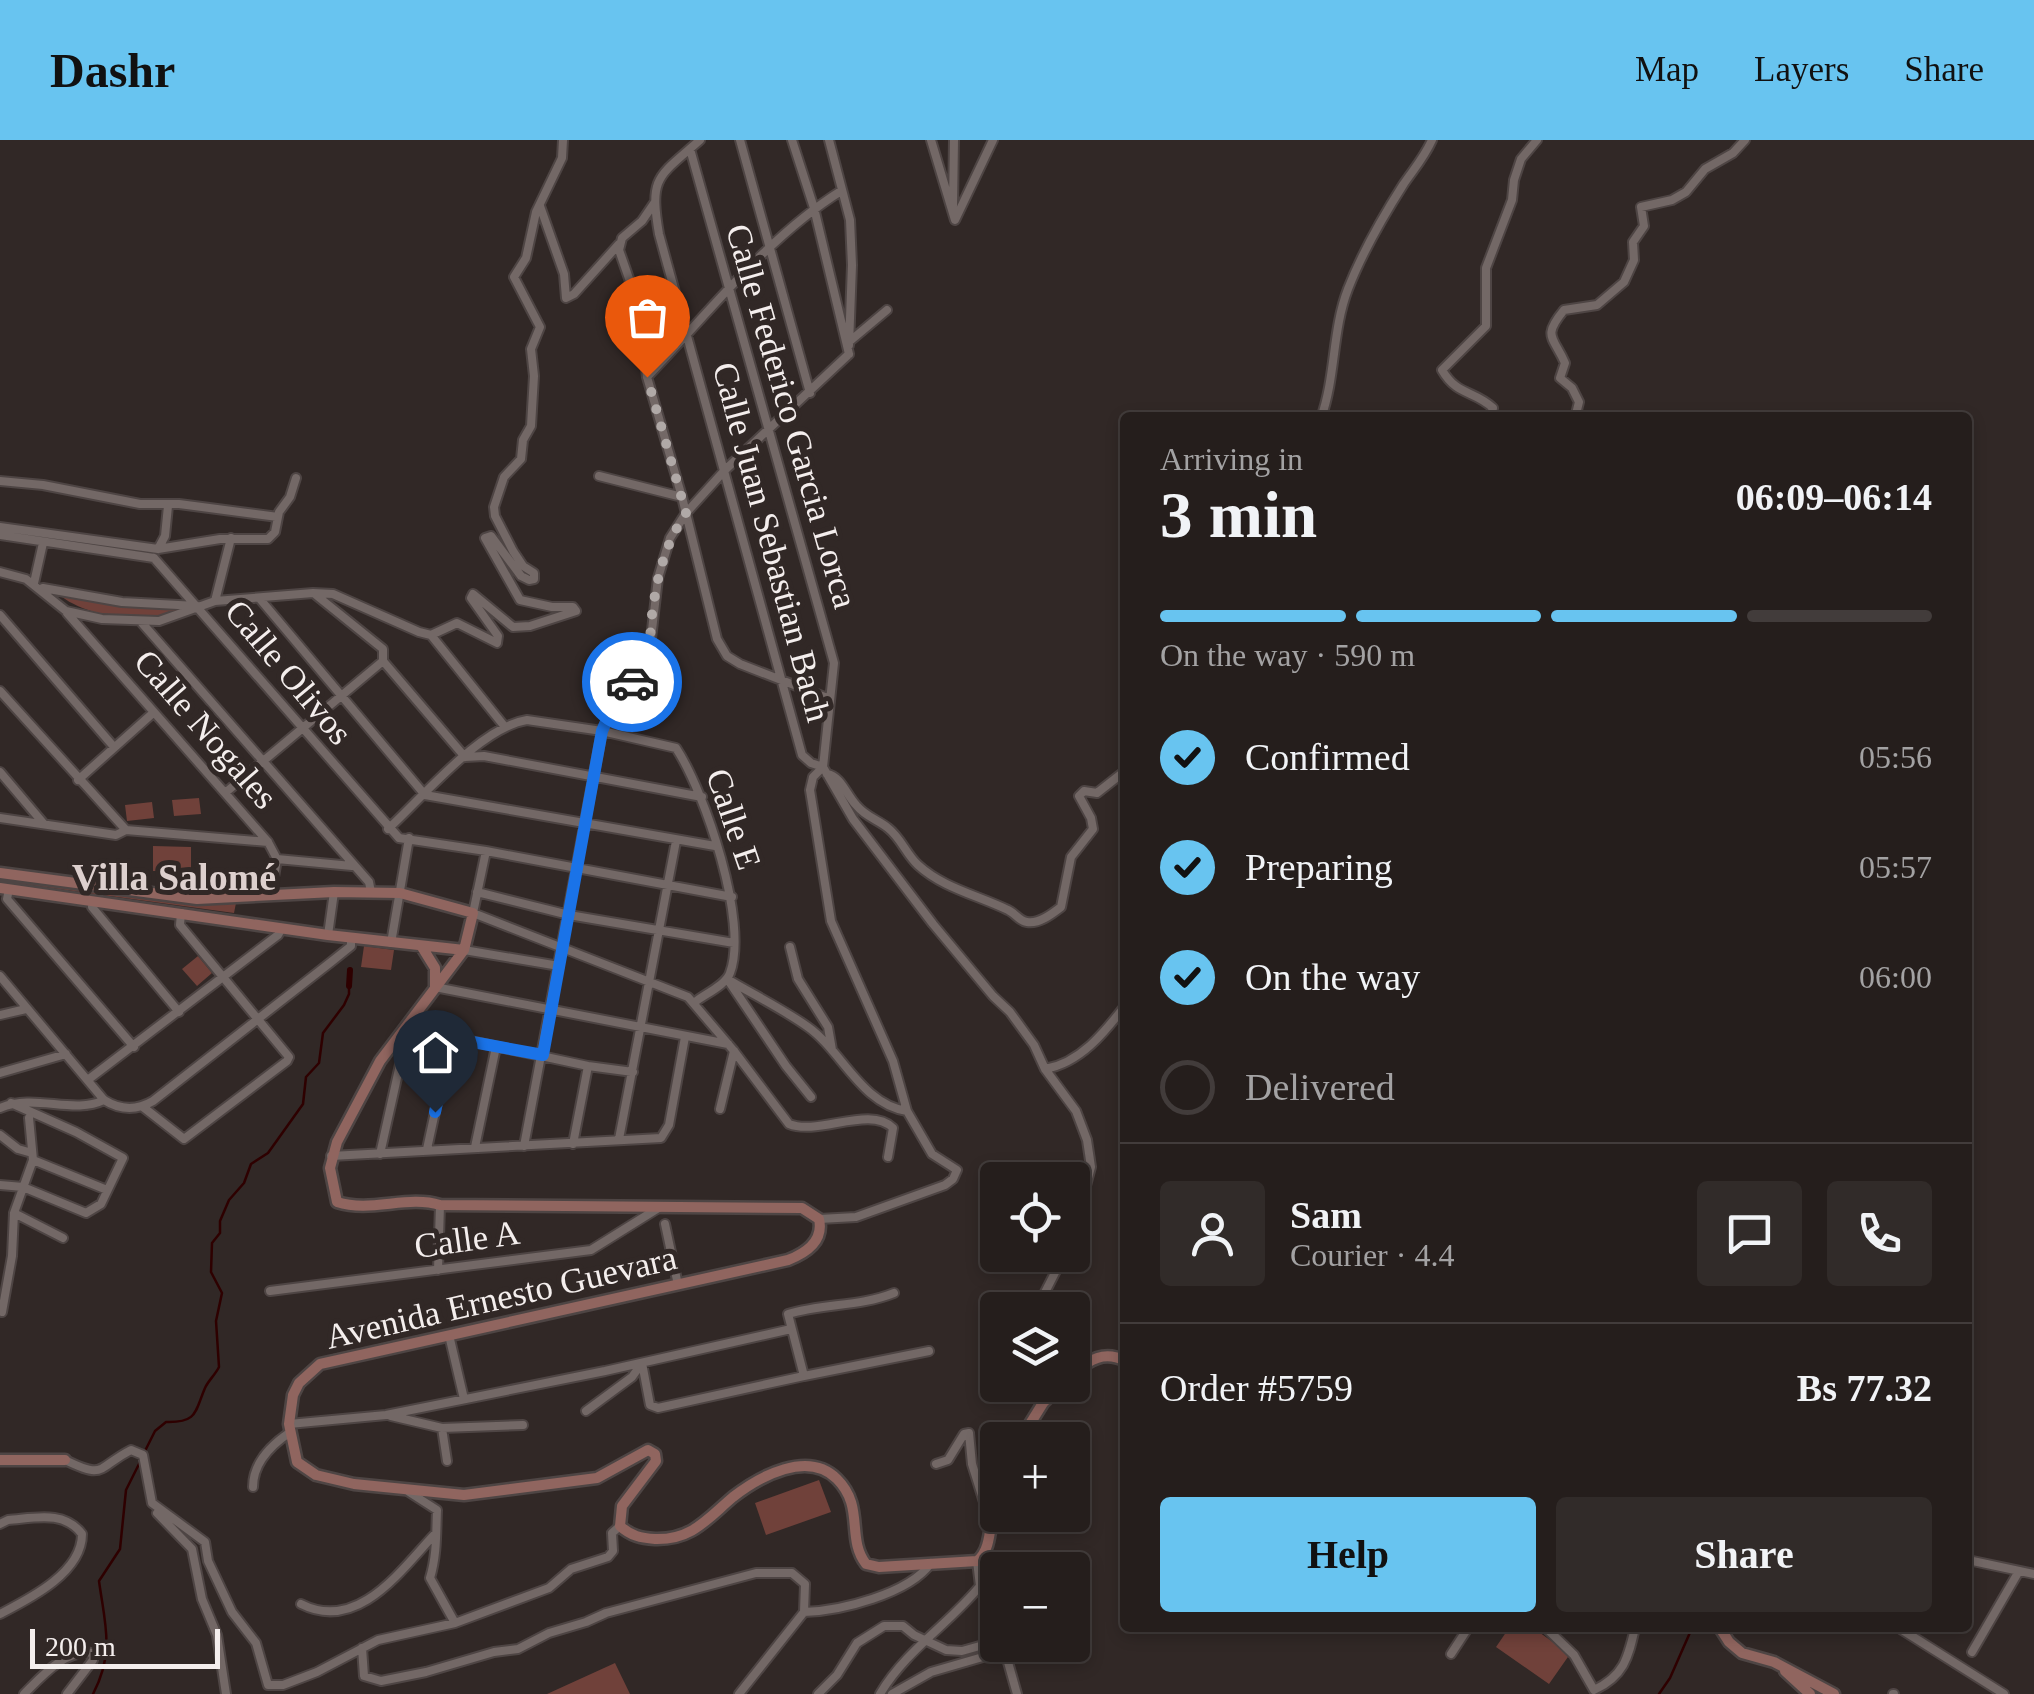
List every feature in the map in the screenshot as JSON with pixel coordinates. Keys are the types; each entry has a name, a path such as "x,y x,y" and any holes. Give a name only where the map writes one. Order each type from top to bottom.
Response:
{"main road":[{"path":"0,873 197,899 400,893 473,913 464,950 380,1061 331,1156"},
{"path":"4,888 328,935 464,950"},
{"path":"422,947 435,968 435,987"},
{"name":"Avenida Ernesto Guevara","path":"289,1429 296,1388 320,1364 795,1258 818,1238 821,1228 818,1219 802,1208 440,1205 427,1201 365,1206 337,1202 330,1177 331,1156"},
{"path":"1090,1362 1110,1354 1120,1359"},
{"path":"289,1429 297,1462 305,1470 354,1484 464,1495 597,1478 642,1450 652,1451 656,1461 622,1506 620,1526 640,1538 674,1540 702,1526 748,1487 807,1464 828,1470 844,1487 855,1508 859,1553 866,1564 879,1567 978,1561 986,1555 988,1532"},
{"path":"0,1460 64,1460"},
{"path":"1723,1632 1734,1648 1774,1662 1834,1694"},
{"path":"1774,1662 1810,1694"}],"street":[{"path":"431,635 457,623 499,642 472,594 514,627 530,626 576,611 573,607 552,608 520,600 486,540 491,536 521,576 534,579 534,574 512,551 494,516 498,486 518,464 531,426 531,349 540,327 514,277 526,258 532,225 562,158 563,140"},
{"path":"540,205 564,274 566,298 642,222 655,202 655,185 700,140"},
{"path":"740,140 810,393"},
{"path":"792,140 814,208 849,354"},
{"path":"524,1146 602,731 612,708 649,656 658,578 670,538 686,513 724,470 849,354 850,235 829,140"},
{"path":"931,140 952,211"},
{"path":"954,140 952,217 957,219 980,161 993,140"},
{"path":"1323,412 1330,394 1334,349 1348,288 1386,213 1417,170 1432,140"},
{"path":"1492,412 1493,408 1476,396 1461,392 1442,370 1486,326 1486,268 1512,200 1521,159 1537,140"},
{"path":"1576,412 1579,402 1572,388 1560,378 1565,363 1550,338 1551,327 1564,310 1597,304 1624,282 1634,260 1633,242 1644,226 1641,207 1672,200 1686,192 1705,169 1734,154 1746,140"},
{"name":"Calle Federico Garcia Lorca","path":"690,149 834,663 825,770 813,777 810,790 831,920 892,1061 906,1111"},
{"path":"647,377 770,250 814,208 841,191"},
{"name":"Calle Juan Sebastian Bach","path":"655,202 659,234 686,336 802,754 825,770"},
{"path":"619,244 638,307 647,377 720,647 740,664 830,699"},
{"path":"850,340 887,310"},
{"path":"599,476 682,497"},
{"path":"0,527 158,548 231,538 271,538 296,478"},
{"path":"0,481 168,506 278,517"},
{"path":"0,535 154,558 165,536 168,506"},
{"path":"216,601 231,538"},
{"path":"38,586 43,543"},
{"name":"Calle Olivos","path":"154,558 388,829"},
{"path":"0,572 38,586 122,602 198,606"},
{"name":"Calle Nogales","path":"38,586 66,611 268,842 277,858 271,894"},
{"path":"225,794 384,661 385,652 380,646 314,593"},
{"path":"66,611 142,623 172,619 216,601 333,594 392,622 431,635 505,727 465,757 388,829 399,838 732,897"},
{"path":"260,600 425,795 715,846"},
{"path":"0,616 114,748"},
{"path":"142,623 368,882 371,892"},
{"path":"384,661 465,757"},
{"path":"0,691 126,830"},
{"path":"78,780 153,713"},
{"name":"Calle E","path":"505,727 528,720 676,748 702,797 732,897 734,943 728,979"},
{"path":"465,757 484,756 702,797"},
{"path":"825,770 834,775 858,808 888,827 927,872 953,888 1008,910 1022,922 1037,922 1061,907 1071,857 1092,834 1094,824 1079,796 1097,792 1120,774"},
{"path":"825,770 853,819 892,872 1034,1045 1045,1069 1076,1111 1087,1140 1090,1171"},
{"path":"0,772 44,824"},
{"path":"0,818 116,835 126,830 268,842"},
{"path":"391,943 408,838"},
{"path":"619,1139 676,841"},
{"path":"486,851 473,913 695,1002 788,1124 798,1128 830,1126 850,1118 887,1122 893,1128 888,1156"},
{"path":"277,858 352,866"},
{"path":"4,888 7,898 134,1047"},
{"path":"328,935 334,892"},
{"path":"477,892 569,914 734,943"},
{"path":"92,901 92,906 180,1012"},
{"path":"143,1107 184,1139 288,1061 289,1056 180,924 181,914"},
{"path":"89,1079 180,1012 282,928"},
{"path":"0,976 104,1100 122,1108 143,1107 351,946 351,938"},
{"path":"790,947 798,978 828,1028 832,1050"},
{"path":"464,950 558,966"},
{"path":"728,979 810,1028 867,1090 906,1111 932,1154 955,1166 954,1179 856,1217 818,1219"},
{"path":"695,1002 728,979"},
{"path":"728,979 811,1097"},
{"path":"435,987 731,1047"},
{"path":"0,1015 26,1010"},
{"path":"1045,1069 1064,1066 1072,1060 1120,1011"},
{"path":"380,1154 402,1051 402,1031 633,1072"},
{"path":"331,1156 661,1138 666,1132 685,1037"},
{"path":"427,1149 451,1038"},
{"path":"720,1109 731,1047"},
{"path":"475,1147 496,1048"},
{"path":"0,1073 66,1054"},
{"path":"572,1144 588,1066"},
{"path":"0,1108 12,1103 64,1102 85,1106 104,1100"},
{"path":"0,1185 23,1186 86,1213 98,1209 122,1158 12,1103"},
{"path":"2,1312 14,1213 32,1156 30,1118"},
{"path":"0,1135 18,1150 107,1190"},
{"path":"438,1270 440,1205"},
{"name":"Calle A","path":"270,1291 591,1250 660,1207"},
{"path":"14,1213 63,1238"},
{"path":"665,1224 678,1284"},
{"path":"804,1376 788,1314 868,1303 894,1293"},
{"path":"253,1487 253,1474 270,1446 289,1429 578,1377 791,1328"},
{"path":"449,1335 464,1399"},
{"path":"642,1363 650,1404 658,1408 929,1351"},
{"path":"586,1411 632,1376 642,1363"},
{"path":"386,1414 442,1428 522,1425"},
{"path":"442,1428 447,1462"},
{"path":"936,1464 948,1460 964,1434 970,1433 972,1464 980,1489"},
{"path":"64,1460 92,1472 106,1468 127,1452 136,1451 143,1456 152,1502 159,1516 192,1550 202,1599 216,1635 226,1694"},
{"path":"406,1490 434,1506 436,1557 430,1578 456,1623"},
{"path":"152,1502 205,1542 208,1561 232,1612 256,1642 268,1685 283,1685 401,1633 456,1623 550,1588 571,1569 608,1557 614,1530 620,1526"},
{"path":"0,1524 8,1520 61,1518 78,1528 82,1543 72,1560 43,1590 0,1614"},
{"path":"301,1604 328,1613 352,1608 411,1564 434,1534"},
{"path":"880,1694 902,1661 980,1586 978,1561"},
{"path":"1972,1561 2034,1574"},
{"path":"804,1612 855,1605 906,1583 931,1563"},
{"path":"1972,1652 2019,1570"},
{"path":"362,1648 367,1679 396,1678 518,1649 549,1633 606,1613 767,1572 792,1573 803,1580 804,1612 740,1694"},
{"path":"818,1694 837,1675 857,1643 884,1626 903,1626 926,1641 954,1651 980,1645"},
{"path":"1451,1654 1465,1632"},
{"path":"1550,1632 1574,1655 1594,1690 1624,1668 1634,1632"},
{"path":"1905,1632 1998,1692"},
{"path":"24,1694 59,1662 94,1652 93,1660 67,1694"},
{"path":"892,1694 931,1672 1003,1654 1017,1694"}],"shaded area":[{"path":"62,597 186,609 158,619 141,620 105,615"},
{"path":"199,798 201,814 174,816 172,800"},
{"path":"152,802 154,818 127,821 125,805"},
{"path":"153,846 191,847 191,871 153,871"},
{"path":"0,878 180,904 236,903 234,913"},
{"path":"364,946 394,950 391,970 361,967"},
{"path":"198,956 212,973 197,986 182,969"},
{"path":"819,1480 831,1512 766,1535 755,1503"},
{"path":"1506,1632 1539,1632 1570,1654 1549,1684 1496,1647"},
{"path":"615,1663 630,1694 547,1694"}],"waterway":[{"path":"349,986 350,970"},
{"path":"145,1451 155,1431 166,1422 184,1420 194,1414 206,1385 219,1367 216,1321 222,1293 211,1272 212,1243 220,1233 220,1221 229,1200 244,1183 251,1164 268,1153 303,1104 306,1077 319,1063 323,1033 344,1005 349,986"},
{"path":"93,1694 106,1651 99,1581 120,1549 126,1490 142,1458"},
{"path":"1659,1694 1690,1632"}],"way so far":[{"path":"632,682 649,656 658,578 670,538 686,513 647,377"}],"district":[{"name":"Villa Salomé","path":"174,877"}],"route":[{"path":"435,1112 451,1038 543,1055 602,731 612,708 632,682"}]}
